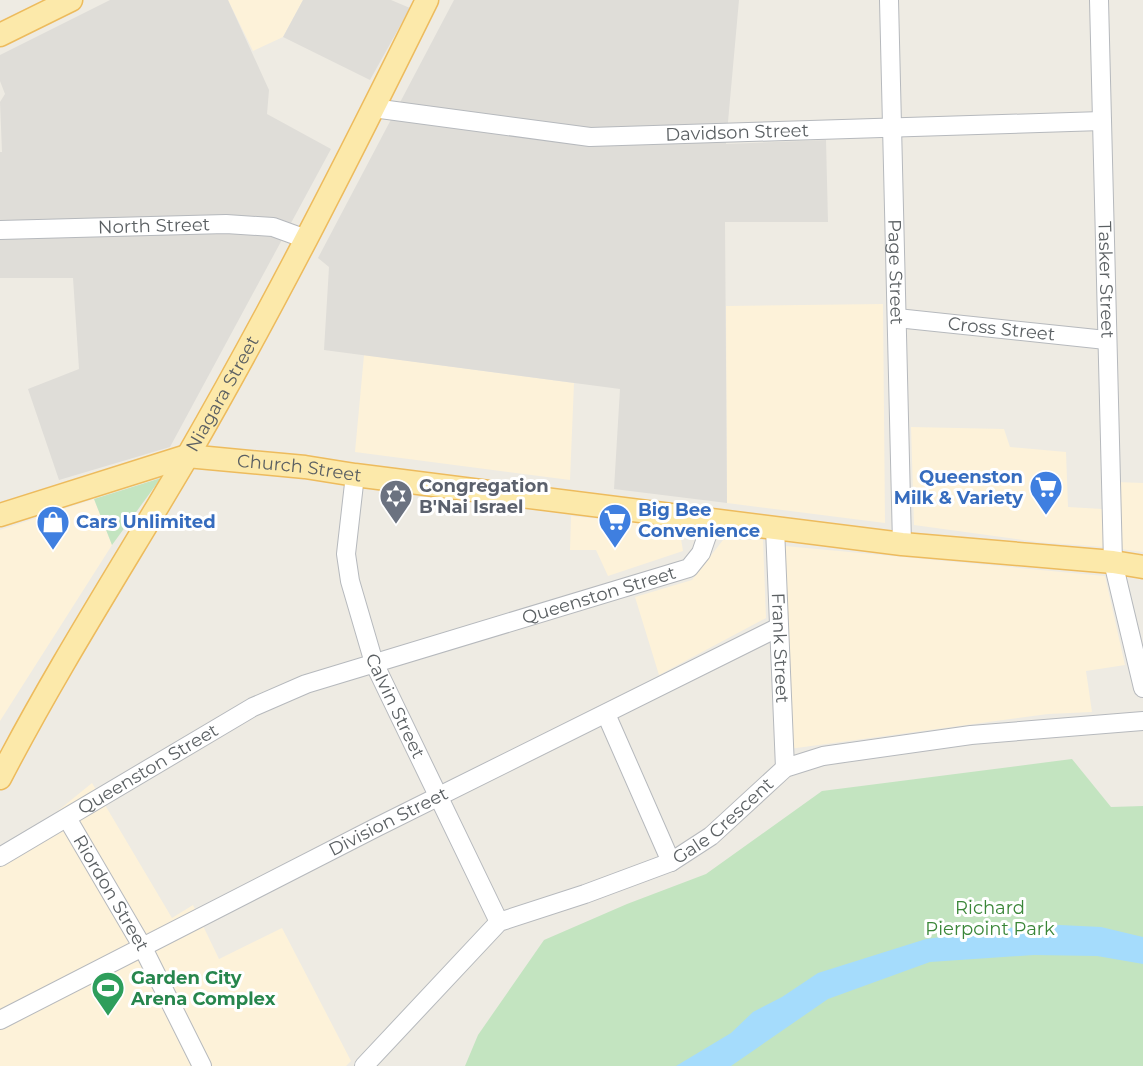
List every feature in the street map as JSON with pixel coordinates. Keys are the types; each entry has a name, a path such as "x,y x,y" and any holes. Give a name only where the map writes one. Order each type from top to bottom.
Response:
{"main road":[{"path":"0,35 71,0"},
{"name":"Niagara Street","path":"0,778 8,752 187,456 306,239 427,0"},
{"path":"0,28 29,20"},
{"name":"Church Street","path":"0,515 187,456 305,467 712,521"},
{"path":"712,521 902,544 1113,562 1143,567"}],"street":[{"name":"Page Street","path":"889,0 902,544"},
{"name":"Tasker Street","path":"1099,0 1113,562 1143,688"},
{"name":"Davidson Street","path":"373,108 590,137 1102,121"},
{"name":"North Street","path":"0,230 226,224 273,227 306,239"},
{"name":"Cross Street","path":"897,318 1106,340"},
{"name":"Calvin Street","path":"355,475 346,554 350,581 374,663 440,795 499,922"},
{"name":"Queenston Street","path":"0,857 253,707 306,684 689,567 701,553 712,521"},
{"name":"Frank Street","path":"775,528 785,768"},
{"name":"Division Street","path":"0,1020 440,795 779,627"},
{"path":"606,714 671,862"},
{"name":"Gale Crescent","path":"364,1066 499,922 585,894 671,862 711,836 785,768 823,756 971,735 1143,721"},
{"name":"Queenston Street","path":"0,848 44,825 67,818"},
{"name":"Riordon Street","path":"67,818 142,946 202,1066"}],"shaded area":[{"path":"110,0 228,0 269,90 267,114 331,149 170,447 59,480 28,389 79,369 73,278 0,278 0,152 2,152 0,102 5,94 0,81 0,55"},
{"path":"228,0 303,0 283,37 253,51"},
{"path":"303,0 391,0 410,8 370,80 283,37"},
{"path":"454,0 739,0 726,144 826,140 828,222 725,222 727,503 614,489 620,389 324,350 329,267 318,258"},
{"path":"883,304 885,523 727,503 726,306"},
{"path":"364,355 574,383 570,480 355,452"},
{"path":"911,427 1004,429 1010,447 1066,452 1068,507 1102,509 1104,547 1037,542 914,525"},
{"path":"1116,482 1143,483 1143,552 1120,549"},
{"path":"94,499 112,545 0,721 0,530"},
{"path":"571,516 679,527 683,551 608,576 596,550 570,550"},
{"path":"723,540 763,540 766,618 659,675 635,597 692,580"},
{"path":"785,546 1105,576 1125,665 1086,671 1092,712 1048,714 789,749"},
{"path":"92,783 172,918 193,905 219,959 282,928 351,1061 346,1066 0,1066 0,858"}],"green space":[{"path":"161,478 112,545 94,499"},
{"name":"Richard Pierpoint Park","path":"1072,759 1111,807 1143,806 1143,1066 465,1066 478,1035 544,940 627,904 706,874 822,791"}],"water":[{"path":"1039,924 1101,927 1143,937 1143,964 1097,956 1034,955 930,962 828,999 731,1066 676,1066 731,1033 753,1012 782,997 818,973 926,939"}],"place":[{"name":"Queenston Milk & Variety","path":"1046,516"},
{"name":"Congregation B'Nai Israel","path":"396,525"},
{"name":"Big Bee Convenience","path":"615,549"},
{"name":"Cars Unlimited","path":"53,551"},
{"name":"Garden City Arena Complex","path":"108,1017"}]}
